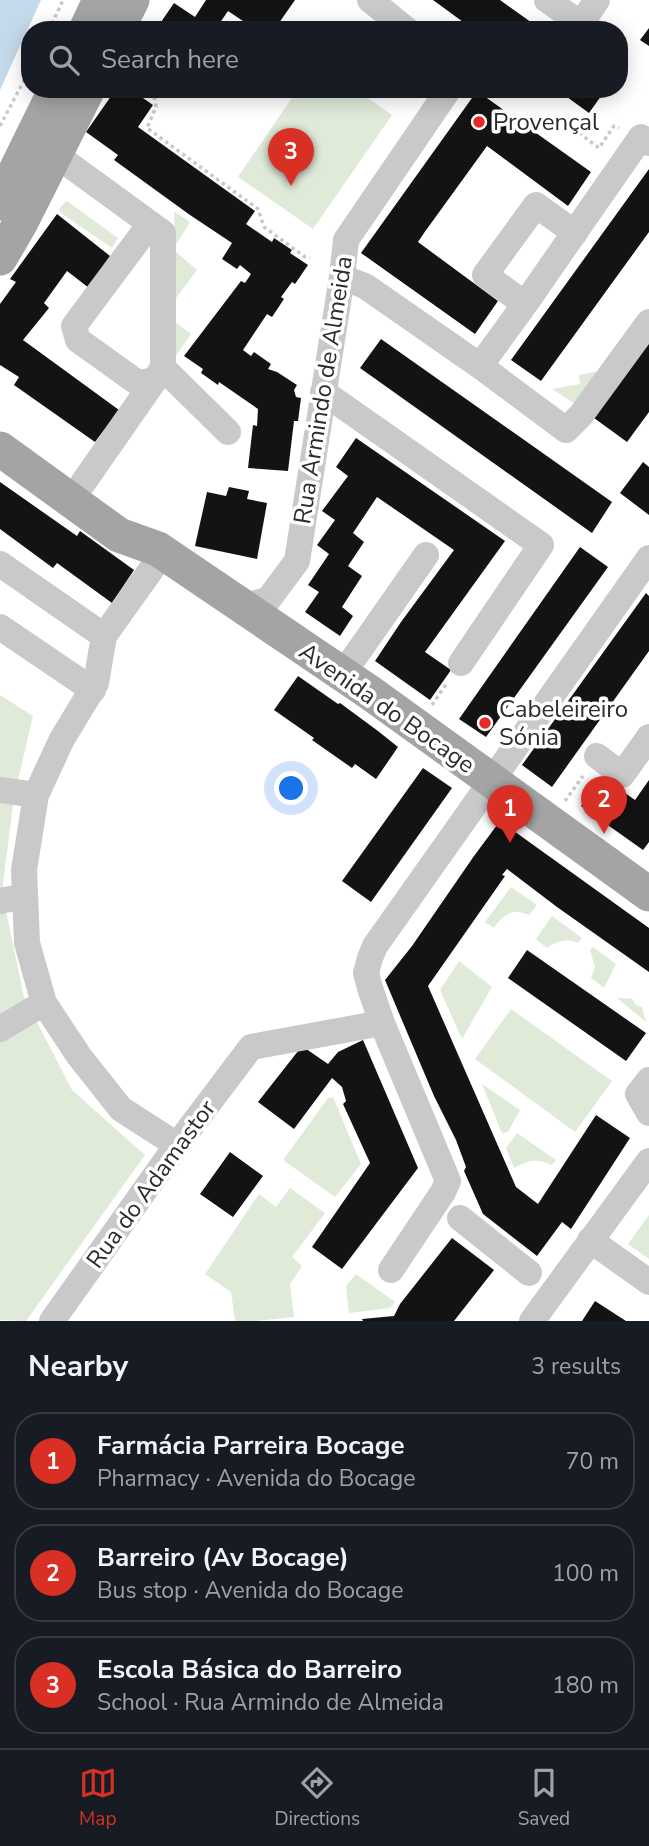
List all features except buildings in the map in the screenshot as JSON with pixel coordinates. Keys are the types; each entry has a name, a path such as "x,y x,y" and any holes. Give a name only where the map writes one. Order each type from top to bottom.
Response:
{"main road":[{"path":"90,21 100,0"},
{"path":"122,21 132,0"},
{"path":"0,203 52,98"},
{"path":"0,258 84,98"},
{"name":"Avenida do Bocage","path":"0,423 134,519 160,551"},
{"name":"Avenida do Bocage","path":"0,449 120,535 160,551 342,675 649,894"}],"street":[{"path":"370,0 397,21"},
{"path":"547,0 577,21"},
{"path":"583,21 597,0"},
{"name":"Rua Armindo de Almeida","path":"240,607 268,600 297,561 346,240 443,98"},
{"path":"480,366 641,137 649,143"},
{"path":"56,155 163,233 159,374 83,483"},
{"path":"525,304 485,275 536,205 575,233"},
{"path":"150,224 75,326 79,340 138,383 159,374"},
{"path":"342,277 365,286 566,430 581,415 649,323"},
{"path":"159,374 228,432"},
{"path":"323,392 541,545 461,663"},
{"path":"160,551 104,636 96,684 62,739 36,795 24,870 12,899 44,1003 79,1056 121,1108 177,1145"},
{"path":"342,675 426,555"},
{"path":"391,1270 443,1192 447,1181 383,1023 366,973 370,958 375,946 649,558"},
{"path":"0,564 104,636"},
{"path":"0,627 93,690"},
{"path":"597,756 622,775 649,737"},
{"path":"0,790 36,795"},
{"path":"0,1029 44,1003"},
{"name":"Rua do Adamastor","path":"52,1321 177,1145 251,1047 383,1023"},
{"path":"649,1080 638,1094 649,1113"},
{"path":"532,1321 649,1161"},
{"path":"460,1219 529,1273"},
{"path":"590,1240 649,1282"}],"path":[{"path":"53,21 63,0"},
{"path":"0,126 21,86"},
{"path":"154,98 156,107 147,128 258,209 264,226 310,258"},
{"path":"579,132 599,148 614,126"},
{"path":"416,727 461,663"},
{"path":"549,822 597,756"}],"green space":[{"path":"292,98 368,98 392,115 313,229 238,177"},
{"path":"67,201 118,238 112,248 61,213 59,209"},
{"path":"174,211 190,222 175,246"},
{"path":"174,250 197,270 173,302"},
{"path":"174,321 191,334 175,357"},
{"path":"599,371 575,404 552,389 580,384 579,375"},
{"path":"0,695 33,716 14,797 2,892 24,997 72,1090 145,1155 26,1321 0,1320"},
{"path":"511,887 537,905 529,915 518,912 509,914 494,928 485,922"},
{"path":"552,916 582,938 578,943 562,941 547,948 536,939"},
{"path":"593,947 616,964 604,988 591,978 595,967 590,950"},
{"path":"459,961 492,987 462,1039 440,990"},
{"path":"617,998 632,999 636,1005 642,1007 646,1022"},
{"path":"511,1009 612,1081 575,1132 475,1059"},
{"path":"482,1084 520,1110 508,1132 501,1131"},
{"path":"333,1097 361,1164 335,1197 283,1160 328,1098"},
{"path":"517,1133 556,1160 552,1165 533,1161 514,1168 506,1148"},
{"path":"290,1188 325,1213 292,1257 302,1266 290,1284 294,1317 235,1321 231,1292 205,1274 259,1194 276,1207"},
{"path":"649,1215 649,1259 628,1244"},
{"path":"356,1274 395,1302 390,1308 349,1313 346,1286"}],"water":[{"path":"0,0 41,0 31,21 21,21 21,44 0,90"}],"place":[{"name":"Provençal","path":"479,122"},
{"name":"Escola Básica do Barreiro","path":"291,186"},
{"name":"Cabeleireiro Sónia","path":"485,723"},
{"name":"Barreiro (Av Bocage)","path":"604,834"},
{"name":"Farmácia Parreira Bocage","path":"510,843"}]}
